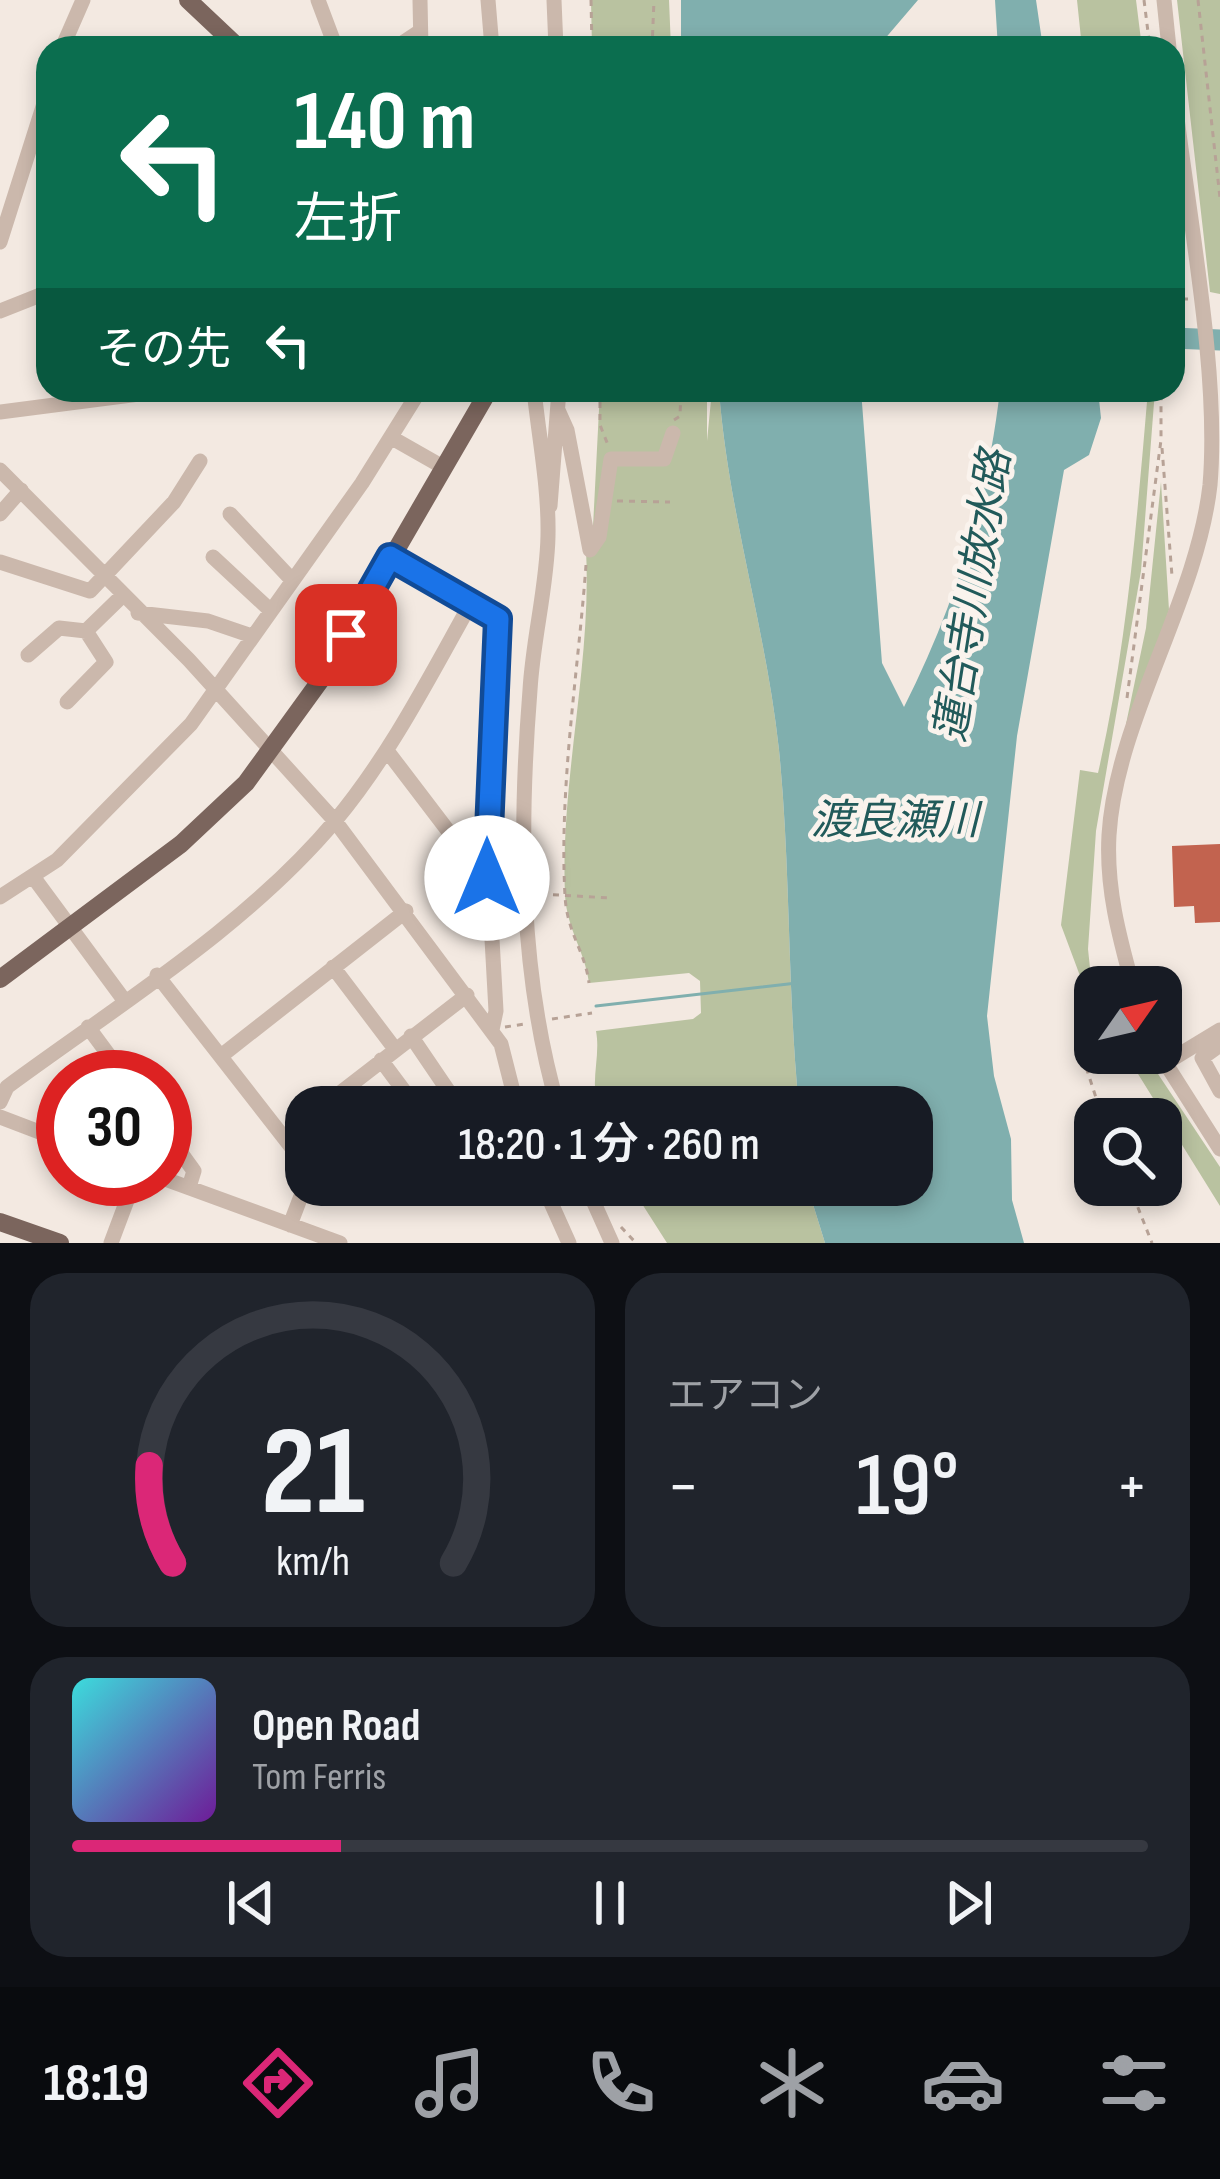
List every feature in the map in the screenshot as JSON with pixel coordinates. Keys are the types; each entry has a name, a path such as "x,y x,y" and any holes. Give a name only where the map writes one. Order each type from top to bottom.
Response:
{"main road":[{"path":"188,0 225,36"},
{"path":"0,979 181,844 271,753 482,402"},
{"path":"0,1222 60,1243"}],"street":[{"path":"67,36 83,0"},
{"path":"210,23 213,0"},
{"path":"318,0 332,36"},
{"path":"420,0 420,36"},
{"path":"488,0 491,36"},
{"path":"554,0 556,36"},
{"path":"1164,0 1168,36"},
{"path":"0,242 36,129"},
{"path":"1128,966 1111,898 1111,813 1203,526 1217,426 1185,182"},
{"path":"0,311 36,297"},
{"path":"0,412 77,402"},
{"path":"0,897 34,878 161,757 216,693 413,402"},
{"path":"535,402 547,514"},
{"path":"554,1086 530,966 525,823 530,688 547,514 556,481 558,402"},
{"path":"557,410 567,430 590,550"},
{"path":"590,550 599,537 610,459 664,459 673,434"},
{"path":"392,438 442,467"},
{"path":"0,562 90,591 106,580 174,502 200,461"},
{"path":"0,470 335,820 497,1029"},
{"path":"0,514 21,490"},
{"path":"230,514 292,580"},
{"path":"214,557 270,610"},
{"path":"390,557 500,624 486,831 497,1029 512,1086"},
{"path":"86,632 121,597"},
{"path":"0,1102 8,1087 274,884 335,820 388,752 471,603"},
{"path":"137,613 208,621 252,636"},
{"path":"28,655 58,628 86,632 106,662 67,702"},
{"path":"388,752 452,836 486,831"},
{"path":"34,878 124,1000"},
{"path":"220,1056 406,911"},
{"path":"333,968 405,1086"},
{"path":"157,976 284,1137"},
{"path":"348,1086 467,995"},
{"path":"88,1027 105,1050"},
{"path":"1182,1048 1220,1030"},
{"path":"411,1036 445,1086"},
{"path":"1220,1045 1202,1058 1220,1091"},
{"path":"1172,1074 1220,1148"},
{"path":"0,1117 36,1131"},
{"path":"192,1188 340,1243"},
{"path":"111,1243 125,1206"},
{"path":"290,1225 297,1206"},
{"path":"552,1206 565,1242"},
{"path":"595,1206 612,1243"}],"path":[{"path":"591,0 592,36"},
{"path":"652,36 654,0"},
{"path":"1144,0 1148,36"},
{"path":"1198,0 1220,198"},
{"path":"1185,299 1192,299"},
{"path":"600,402 600,425 610,459"},
{"path":"673,434 679,402"},
{"path":"1161,402 1174,586"},
{"path":"1125,714 1161,440"},
{"path":"605,500 670,502"},
{"path":"589,983 587,966 569,934 565,894 567,787 590,550"},
{"path":"533,895 610,898"},
{"path":"544,1021 592,1013"},
{"path":"497,1029 529,1023"},
{"path":"1137,1206 1152,1243"},
{"path":"613,1218 636,1243"}],"green space":[{"path":"591,0 669,0 670,36 592,36"},
{"path":"1077,0 1136,0 1140,36 1081,36"},
{"path":"1177,0 1220,0 1220,294 1210,292 1185,36 1181,36"},
{"path":"599,402 707,402 707,441 711,402 720,402 730,481 779,750 797,1086 595,1086 596,1031 693,1019 701,1013 700,981 689,973 589,983 566,908 567,809 585,636 586,550 593,527"},
{"path":"1147,402 1154,402 1141,571 1096,831 1090,966 1076,966 1061,925 1080,770 1098,773 1124,630"},
{"path":"1161,482 1169,610 1130,725 1126,724 1146,628"},
{"path":"1138,1074 1158,1074 1174,1098 1153,1098"},
{"path":"1182,1110 1220,1167 1220,1206 1182,1145"},
{"path":"643,1206 814,1206 825,1243 667,1243"}],"water":[{"path":"681,0 918,0 887,36 681,36"},
{"path":"995,0 1036,0 1041,36 997,36"},
{"name":"渡良瀬川","path":"720,402 862,402 882,663 904,707 939,631 966,553 987,473 998,402 1099,402 1101,418 1089,455 1064,470 1017,736 987,1016 994,1076 1011,1139 1012,1200 1024,1243 825,1243 814,1206 933,1206 933,1086 797,1086 779,750 730,481"}],"building":[{"path":"1220,844 1220,922 1195,923 1194,906 1174,907 1172,846"}],"waterway":[{"name":"蓮台寺川放水路","path":"1185,339 1220,340"},
{"path":"596,1006 797,983"}],"route":[{"path":"346,635 390,557 498,619 487,878"}]}
